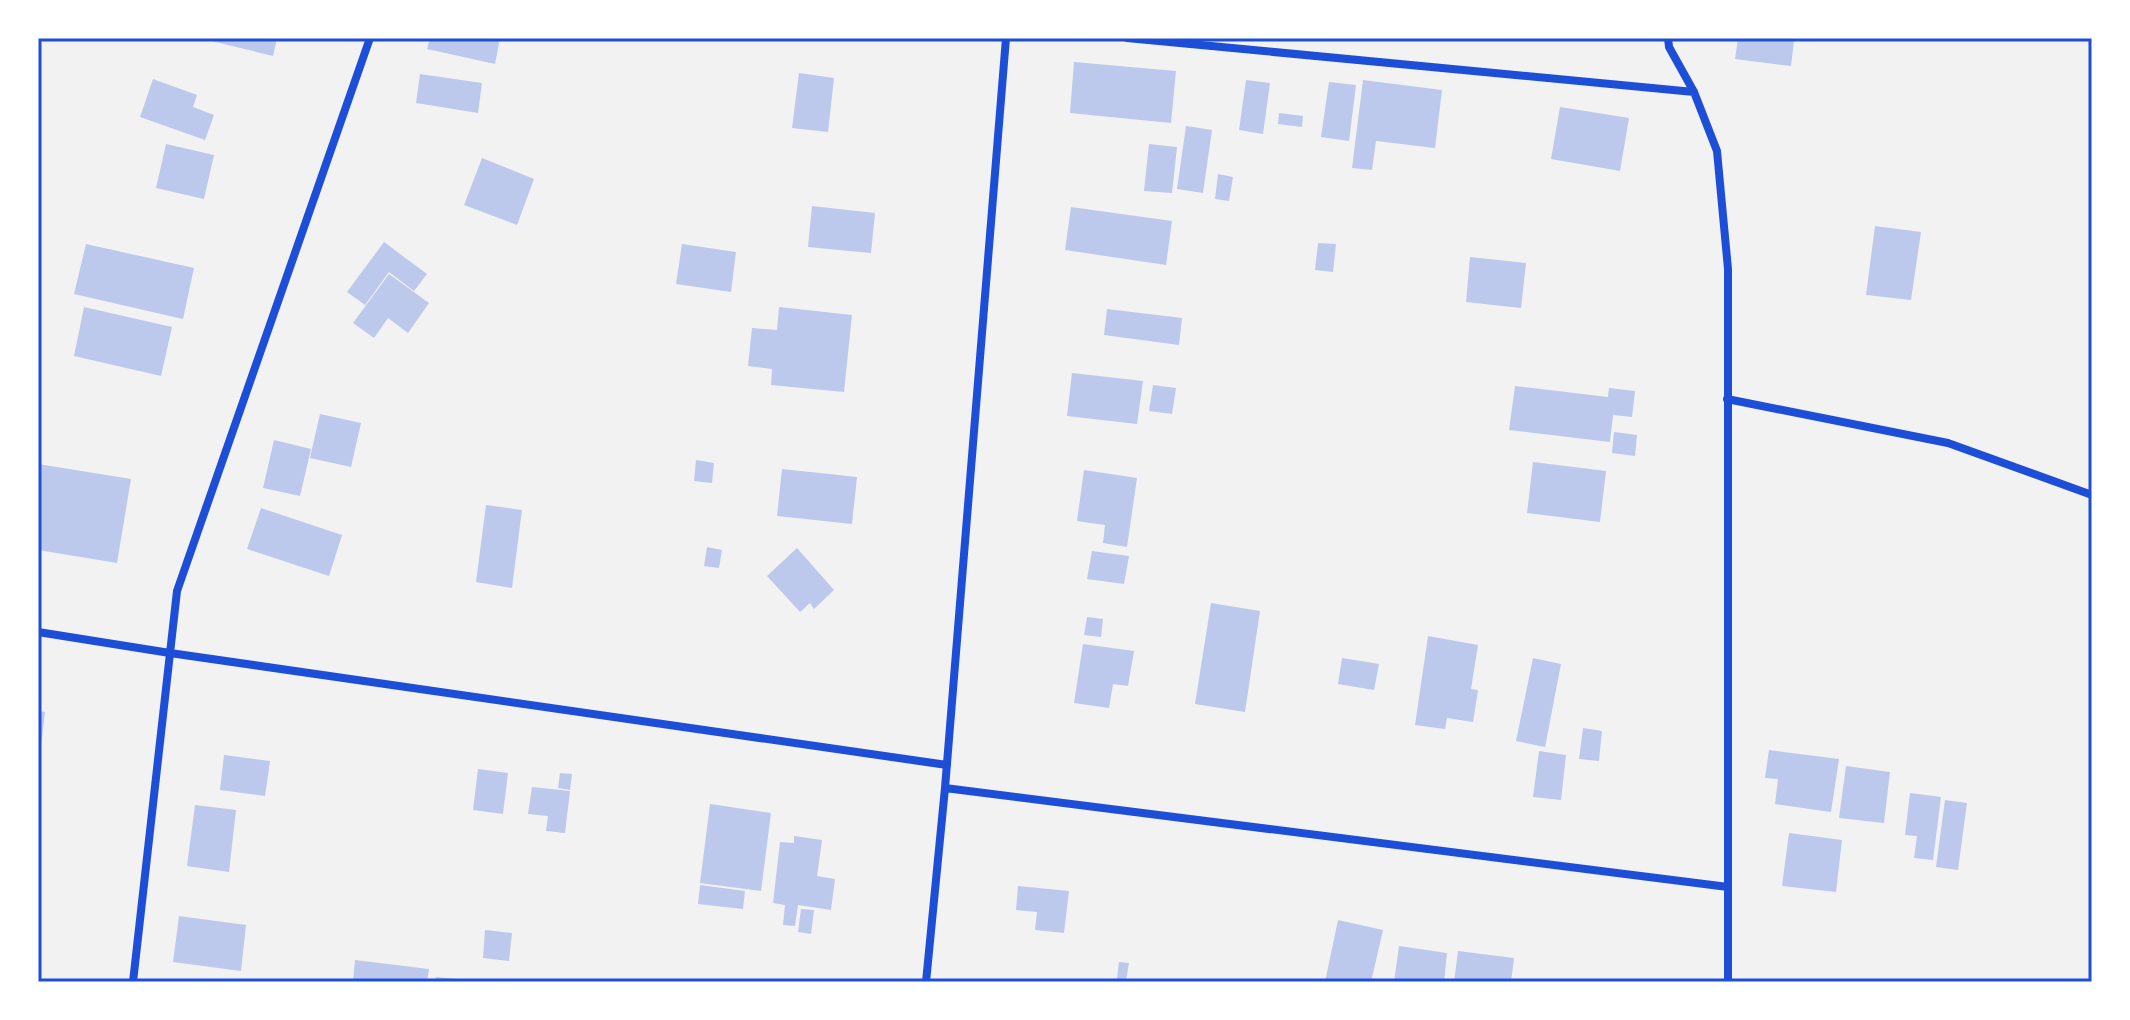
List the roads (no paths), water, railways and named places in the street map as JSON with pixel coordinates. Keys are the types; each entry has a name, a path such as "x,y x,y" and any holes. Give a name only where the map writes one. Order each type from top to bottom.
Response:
{"street":[{"path":"133,982 177,591 370,38"},
{"path":"926,982 947,765 1006,38"},
{"path":"1127,38 1694,92"},
{"path":"1668,38 1669,47 1694,92 1717,151 1728,269 1728,982"},
{"path":"1727,399 1948,443 2092,495"},
{"path":"38,632 947,765"},
{"path":"945,788 1728,887"}]}
